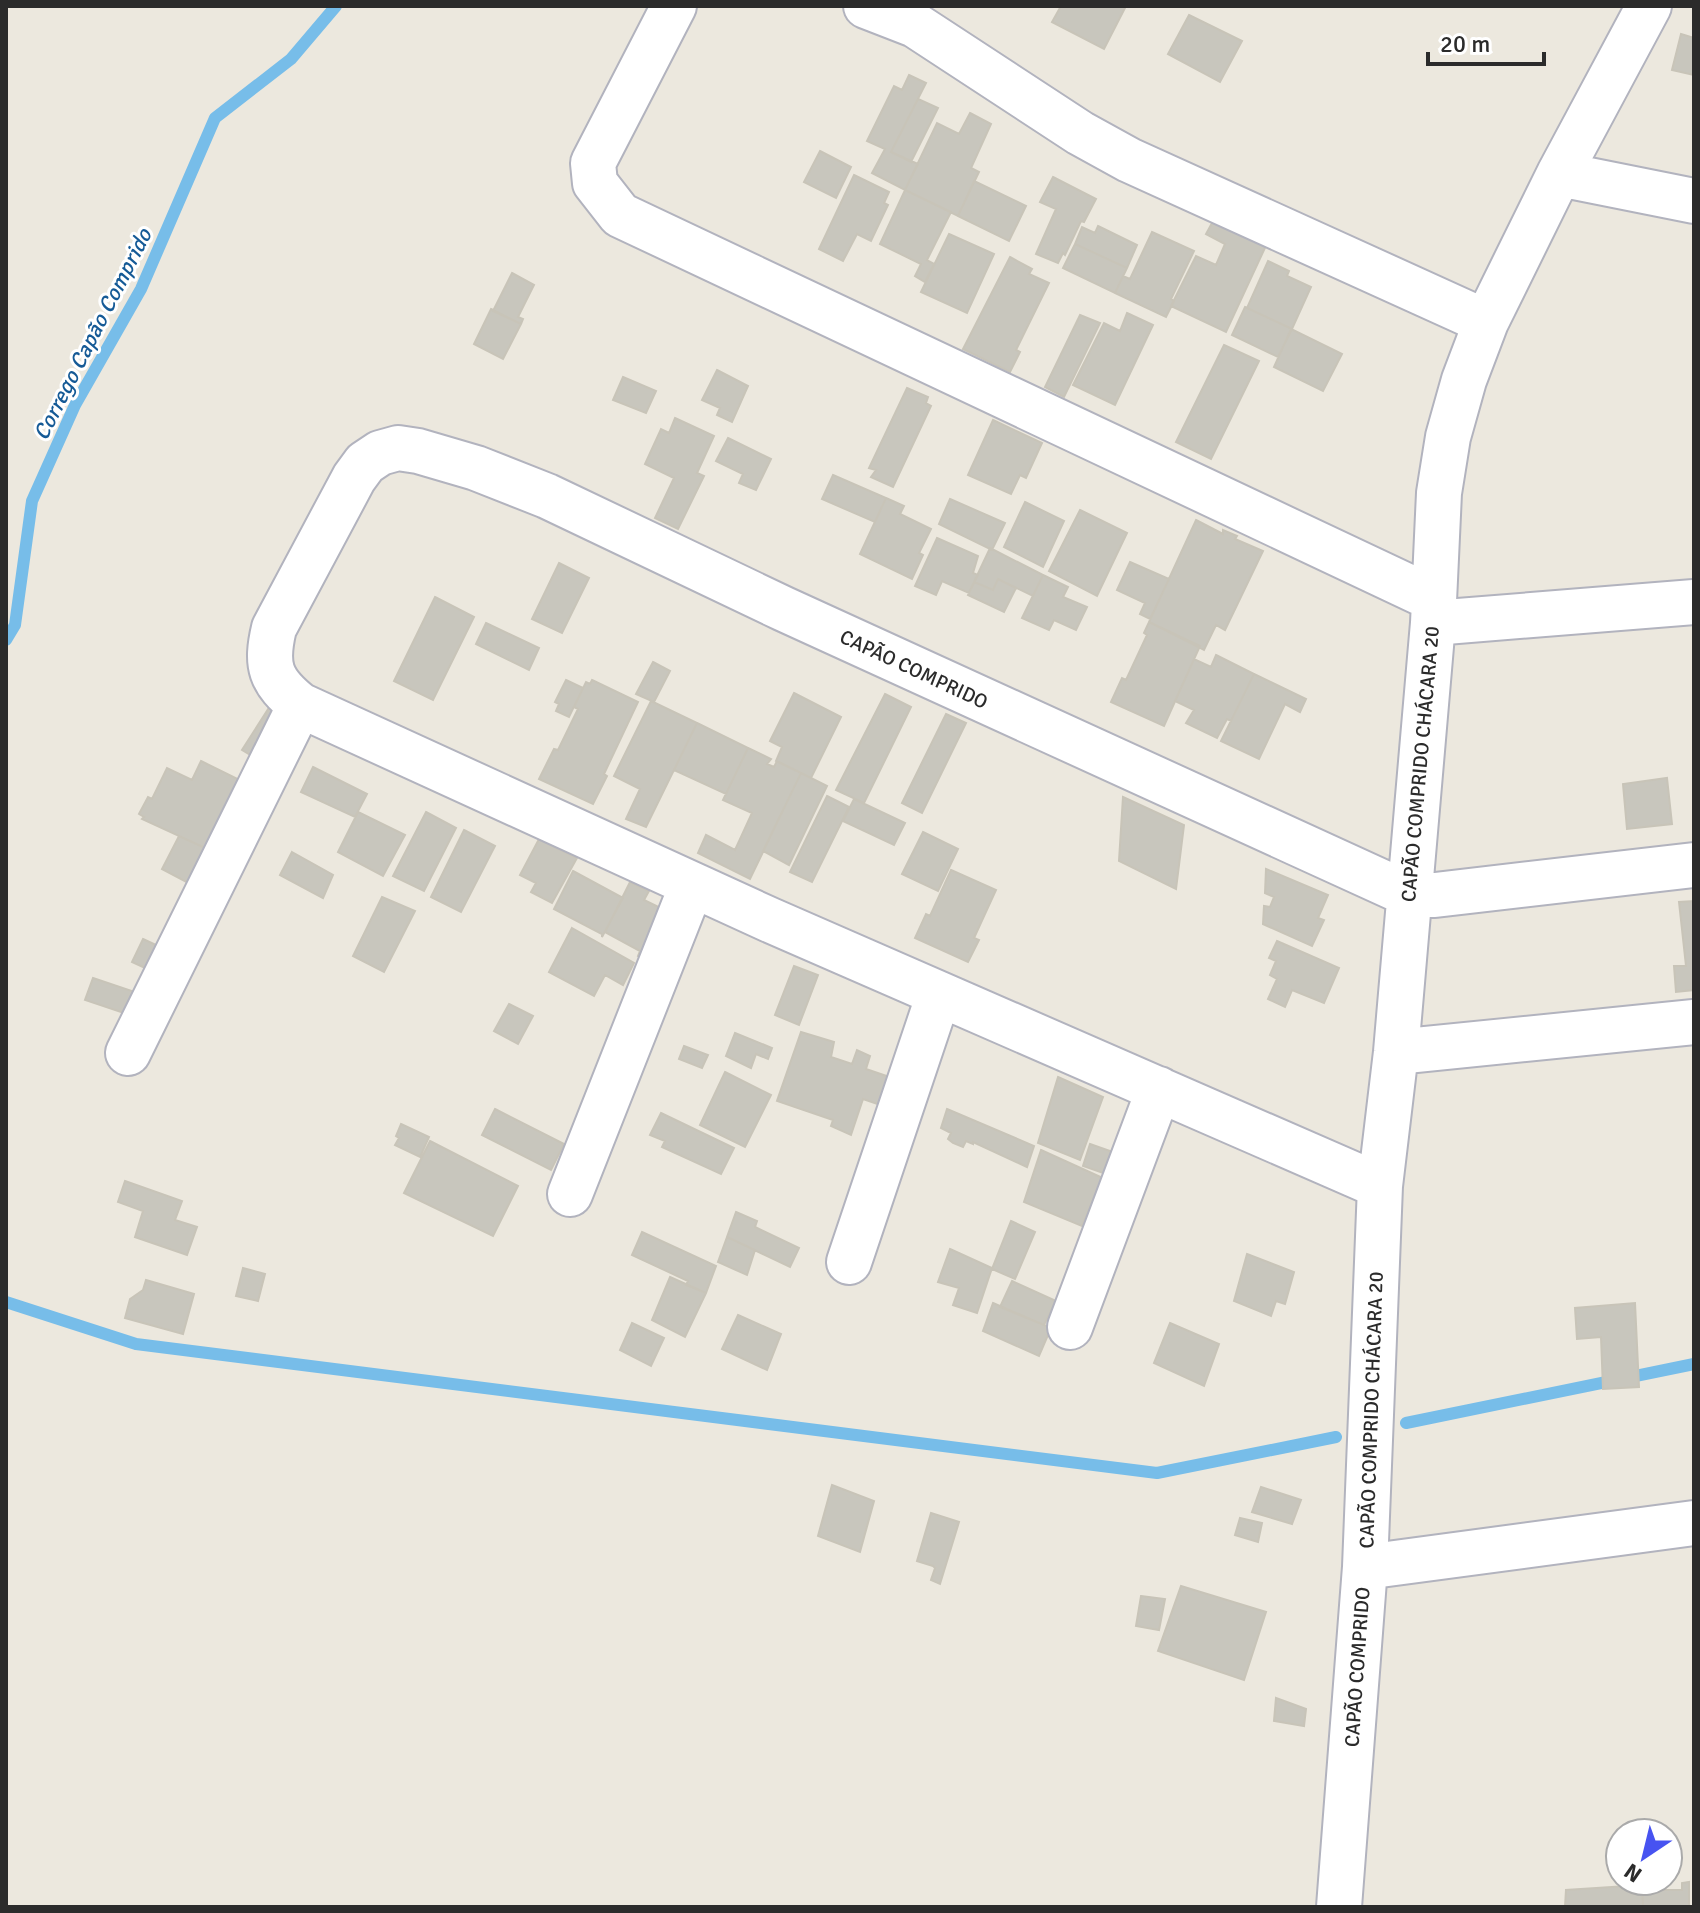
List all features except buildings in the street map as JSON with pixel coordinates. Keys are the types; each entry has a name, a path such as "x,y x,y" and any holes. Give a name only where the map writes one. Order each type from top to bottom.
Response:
{"street":[{"path":"674,6 593,163 595,183 620,215 1434,611 1694,602"},
{"path":"866,6 915,25 951,46 1080,133 1129,160 1486,322"},
{"name":"CAPÃO COMPRIDO CHÁCARA 20","path":"1365,1567 1380,1186 1396,1052 1434,611 1439,493 1448,437 1464,380 1486,322 1559,174 1649,6"},
{"path":"1559,174 1694,201"},
{"name":"CAPÃO COMPRIDO","path":"300,705 282,691 271,673 268,652 274,628 365,463 380,453 398,448 418,451 476,468 547,496 784,609 1408,894"},
{"path":"128,1053 300,705 692,885 1380,1186"},
{"path":"1408,894 1435,895 1694,865"},
{"path":"570,1194 692,885"},
{"path":"849,1262 939,994"},
{"path":"1396,1052 1694,1022"},
{"path":"1070,1327 1159,1089"},
{"name":"CAPÃO COMPRIDO","path":"1339,1907 1365,1567 1694,1523"}],"waterway":[{"name":"Corrego Capão Comprido","path":"6,640 15,625 32,501 75,405 141,289 215,118 291,59 336,6"},
{"path":"6,1302 136,1344 1157,1473 1336,1437"},
{"path":"1406,1423 1694,1364"}]}
